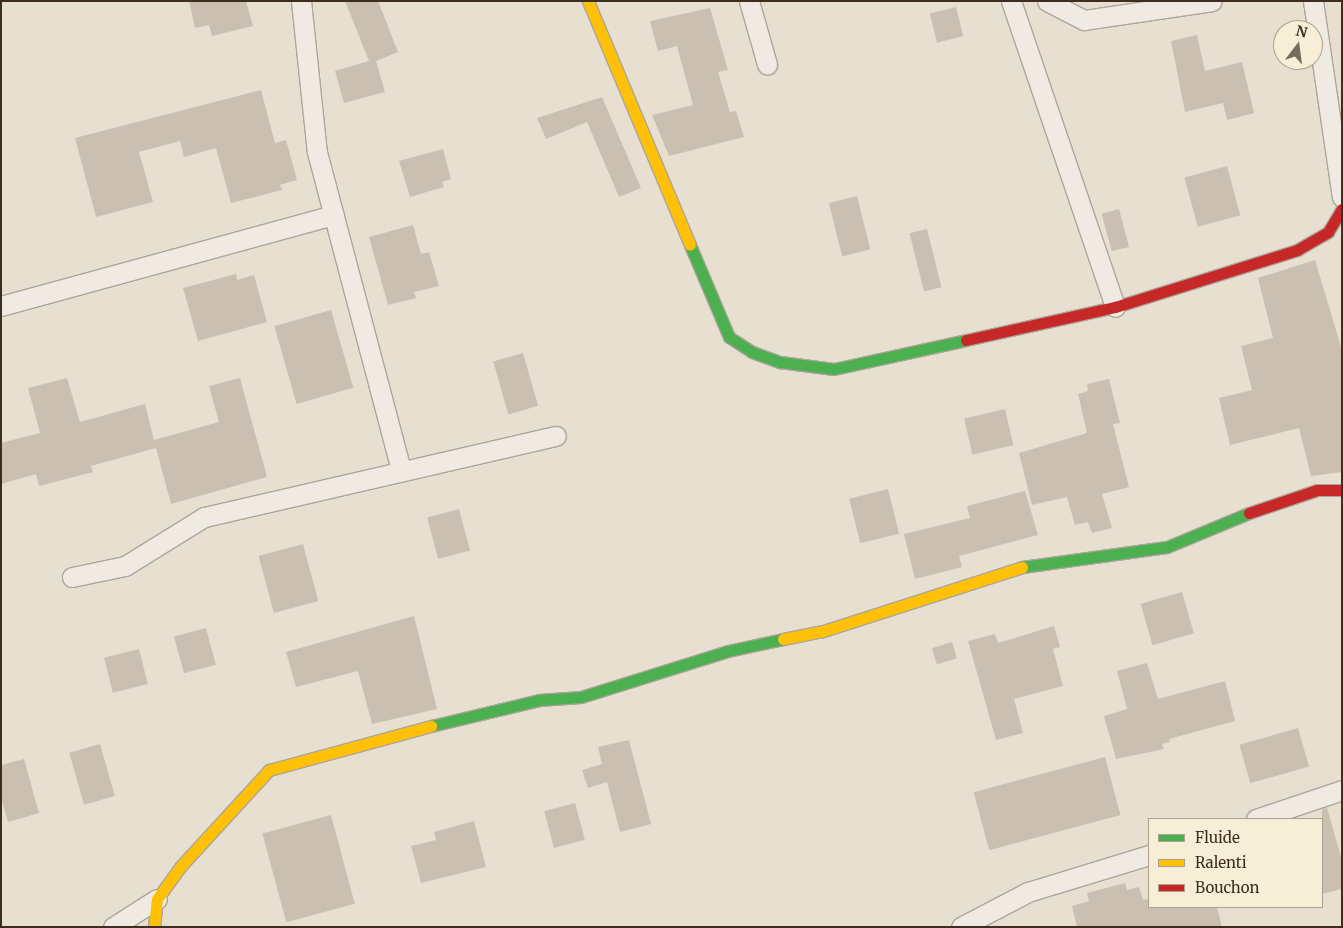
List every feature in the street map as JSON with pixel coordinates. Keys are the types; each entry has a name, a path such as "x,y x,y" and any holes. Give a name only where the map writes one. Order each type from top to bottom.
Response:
{"street":[{"path":"301,1 309,106 334,215 400,471"},
{"path":"588,1 729,337 752,352 780,362 834,369 1115,307 1297,250 1328,232 1342,209"},
{"path":"749,1 767,64"},
{"path":"1011,1 1115,307"},
{"path":"1047,1 1084,20 1212,1"},
{"path":"1312,1 1342,197"},
{"path":"1,306 334,215"},
{"path":"72,577 125,566 204,517 556,436"},
{"path":"113,927 157,899 181,866 270,770 350,745 539,700 581,697 728,651 823,631 1015,568 1167,547 1237,517 1318,490 1342,490"},
{"path":"1259,818 1342,790"},
{"path":"961,927 1028,892 1148,855"},
{"path":"154,927 157,899"}],"building":[{"path":"189,1 246,1 253,26 212,36 209,25 195,28"},
{"path":"345,1 378,1 398,52 376,61 385,92 344,103 335,71 369,61"},
{"path":"956,7 963,36 937,43 930,14"},
{"path":"710,8 728,70 718,72 730,112 736,111 744,137 669,156 652,115 693,105 677,46 658,51 650,21"},
{"path":"1197,35 1205,71 1242,62 1254,113 1227,120 1223,103 1185,112 1171,41"},
{"path":"261,90 275,143 286,140 297,180 280,185 282,190 231,203 216,148 184,157 180,141 139,152 153,202 96,217 75,138"},
{"path":"602,97 641,188 619,197 587,122 546,139 537,118"},
{"path":"443,149 451,179 442,182 444,187 410,197 399,161"},
{"path":"1227,166 1240,215 1198,227 1184,177"},
{"path":"857,196 870,249 842,256 829,203"},
{"path":"1119,209 1129,247 1112,251 1102,214"},
{"path":"413,225 421,254 429,252 439,286 414,292 416,298 388,305 369,237"},
{"path":"927,229 942,287 924,292 910,233"},
{"path":"1315,260 1342,350 1342,472 1311,476 1299,428 1230,445 1219,398 1252,390 1241,346 1273,338 1258,278"},
{"path":"236,274 237,280 254,275 267,322 198,341 183,288"},
{"path":"331,310 353,388 297,404 274,326"},
{"path":"523,353 538,406 508,414 493,362"},
{"path":"67,378 80,422 145,404 154,440 219,422 209,386 240,378 267,477 171,504 156,448 91,466 93,472 39,486 36,474 1,484 1,443 40,433 28,388"},
{"path":"1109,379 1120,423 1113,424 1129,487 1102,494 1112,528 1092,533 1088,522 1075,525 1067,497 1032,505 1019,453 1087,433 1078,394 1088,391 1087,384"},
{"path":"1005,409 1013,445 972,454 964,418"},
{"path":"888,489 899,534 860,543 849,499"},
{"path":"1025,491 1038,535 959,556 962,567 915,579 904,534 970,518 967,506"},
{"path":"459,509 470,551 438,559 427,518"},
{"path":"303,544 318,601 274,613 259,556"},
{"path":"1182,592 1194,633 1153,645 1141,604"},
{"path":"414,616 437,709 372,724 358,671 296,687 286,652"},
{"path":"1054,626 1060,647 1053,649 1063,686 1014,699 1023,733 996,740 968,641 995,634 998,643"},
{"path":"206,628 216,665 184,673 174,637"},
{"path":"952,642 957,658 937,664 932,648"},
{"path":"139,649 148,684 113,693 104,658"},
{"path":"1147,663 1158,699 1225,681 1235,721 1169,739 1170,742 1162,744 1164,749 1116,759 1104,716 1127,709 1117,671"},
{"path":"1298,728 1309,766 1250,783 1239,745"},
{"path":"629,740 651,824 620,832 607,782 588,788 582,770 602,764 598,747"},
{"path":"100,744 115,796 84,805 69,753"},
{"path":"1105,757 1121,815 989,850 974,792"},
{"path":"24,759 39,813 8,822 1,797 1,765"},
{"path":"575,803 585,840 554,848 544,811"},
{"path":"1327,808 1342,860 1342,889 1323,894 1323,818 1322,809"},
{"path":"331,815 355,904 286,922 262,833"},
{"path":"474,821 486,867 421,883 411,846 436,840 434,832"},
{"path":"1125,883 1127,890 1139,887 1143,900 1148,899 1148,908 1217,908 1222,927 1077,927 1072,906 1089,901 1087,893"}],"traffic: fast":[{"path":"690,245 729,337 752,352 780,362 834,369 966,340"},
{"path":"1022,567 1167,547 1249,513"},
{"path":"431,726 539,700 581,697 728,651 783,639"}],"traffic: slow":[{"path":"588,1 690,245"},
{"path":"783,639 823,631 1022,567"},
{"path":"154,927 157,899 181,866 269,770 431,726"}],"traffic: jam":[{"path":"966,340 1115,307 1297,250 1328,232 1342,209"},
{"path":"1249,513 1317,490 1342,490"}]}
